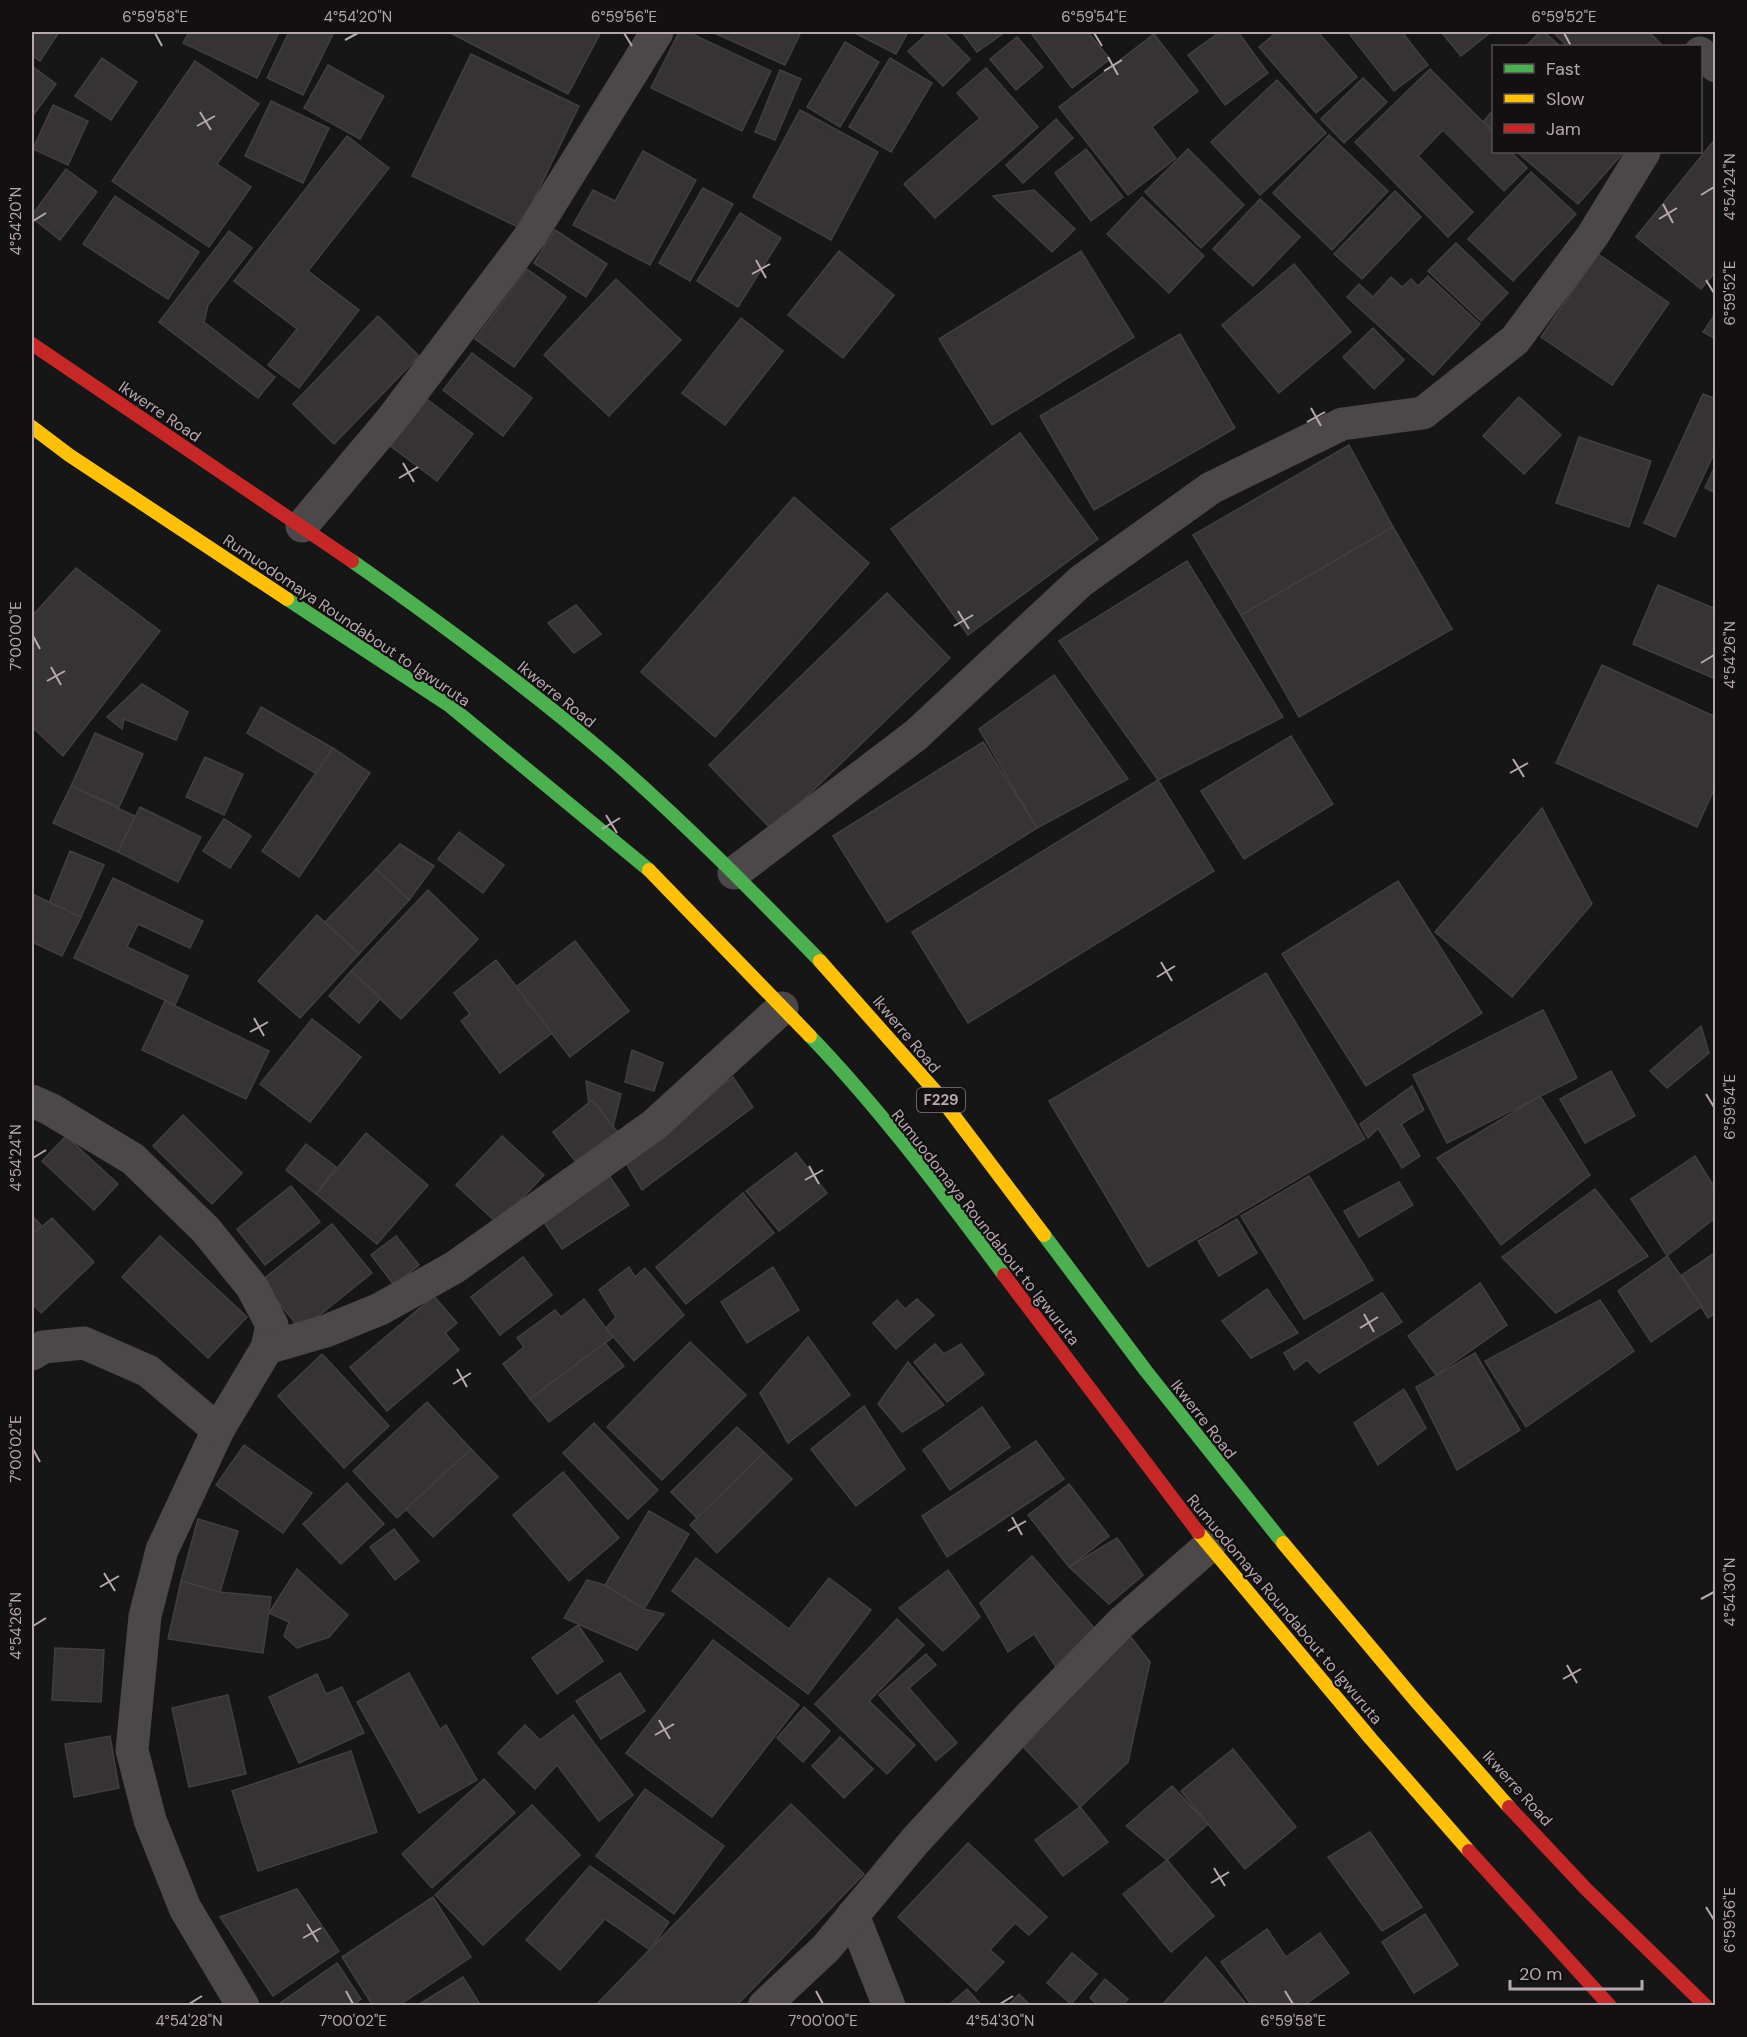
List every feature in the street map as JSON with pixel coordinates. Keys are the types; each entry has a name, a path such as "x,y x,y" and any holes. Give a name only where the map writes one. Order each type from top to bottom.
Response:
{"main road":[{"name":"Ikwerre Road","path":"32,344 362,566 577,730 682,821 866,1010 977,1143 1133,1355 1257,1514 1402,1684 1588,1890 1706,2006"},
{"name":"Rumuodomaya Roundabout to Igwuruta","path":"32,427 69,455 450,706 650,871 836,1063 936,1184 1209,1546 1386,1757 1542,1934 1610,2006"}],"street":[{"path":"302,526 392,418 531,235 657,32"},
{"path":"734,873 916,735 1081,581 1211,488 1342,424 1423,413 1515,340 1593,235 1643,153"},
{"path":"267,1348 327,1331 380,1309 455,1267 654,1125 782,1008"},
{"path":"32,1101 50,1109 133,1159 206,1230 252,1287 272,1325 267,1348 218,1430 162,1550 145,1616 132,1750 150,1820 185,1908 243,2006"},
{"path":"32,1354 43,1347 84,1343 148,1371 218,1430"},
{"path":"764,2006 826,1948 915,1841 1029,1716 1121,1623 1209,1546"},
{"path":"853,1915 889,2006"}],"building":[{"path":"32,32 59,32 40,61 32,56"},
{"path":"189,32 279,32 257,78 183,43"},
{"path":"289,32 334,32 303,95 267,78"},
{"path":"449,32 601,32 568,94"},
{"path":"679,32 688,32 771,71 742,131 651,88"},
{"path":"712,32 801,32 785,65"},
{"path":"853,32 908,32 896,54"},
{"path":"929,32 943,32 970,59 943,86 908,51"},
{"path":"962,32 1005,32 977,52"},
{"path":"1088,32 1110,59 1072,88 1031,33"},
{"path":"1220,32 1238,32 1268,73 1225,105 1188,55"},
{"path":"1277,32 1318,32 1357,77 1316,113 1259,47"},
{"path":"1348,32 1402,32 1428,65 1394,91"},
{"path":"1441,32 1491,32 1461,56"},
{"path":"1540,32 1544,32 1559,45 1527,45"},
{"path":"1553,32 1649,32 1662,45 1566,45"},
{"path":"1154,34 1198,91 1152,127 1176,158 1128,195 1059,107"},
{"path":"1017,37 1043,67 1016,90 990,59"},
{"path":"845,42 879,62 840,127 807,107"},
{"path":"471,54 579,106 520,228 412,176"},
{"path":"102,58 137,82 111,120 75,96"},
{"path":"890,58 932,83 891,152 849,127"},
{"path":"195,61 259,104 217,164 251,187 209,247 112,181"},
{"path":"328,65 384,96 360,139 304,108"},
{"path":"32,66 56,84 32,117"},
{"path":"986,68 1038,127 935,218 904,184 980,118 957,93"},
{"path":"1430,69 1492,131 1492,153 1512,153 1527,168 1504,191 1443,130 1418,156 1473,212 1448,237 1355,142"},
{"path":"780,70 801,79 775,140 755,132"},
{"path":"1363,78 1387,102 1344,143 1321,119"},
{"path":"1277,80 1326,133 1260,195 1211,142"},
{"path":"271,101 329,128 303,183 245,156"},
{"path":"53,105 88,121 68,165 33,149"},
{"path":"800,110 878,152 831,240 753,197"},
{"path":"1492,111 1492,129 1483,122"},
{"path":"1056,119 1073,138 1023,183 1006,165"},
{"path":"1329,135 1388,191 1332,250 1273,193"},
{"path":"347,136 389,168 308,271 359,310 299,388 268,365 297,329 234,281"},
{"path":"1716,138 1716,271 1701,289 1636,237"},
{"path":"1086,149 1123,197 1091,221 1055,173"},
{"path":"1188,149 1244,205 1201,248 1145,192"},
{"path":"643,151 696,180 650,265 573,225 593,190 615,201"},
{"path":"1518,153 1623,153 1578,204"},
{"path":"66,169 97,192 60,240 32,218 32,215"},
{"path":"1531,172 1576,214 1513,281 1468,239"},
{"path":"703,188 733,204 690,281 659,263"},
{"path":"1034,190 1075,229 1052,252 993,196"},
{"path":"1395,191 1421,217 1362,279 1334,254"},
{"path":"115,196 199,252 168,299 83,244"},
{"path":"1142,197 1204,256 1169,293 1107,234"},
{"path":"1260,199 1300,237 1253,286 1213,249"},
{"path":"740,213 781,238 738,307 697,281"},
{"path":"555,230 607,264 586,297 534,263"},
{"path":"229,231 252,248 208,305 204,322 275,377 258,398 159,322"},
{"path":"1456,243 1508,293 1481,321 1428,271"},
{"path":"839,251 894,295 843,358 788,315"},
{"path":"1081,251 1134,337 992,425 939,339"},
{"path":"1598,254 1669,303 1612,385 1541,337"},
{"path":"1294,264 1351,332 1279,393 1222,325"},
{"path":"527,269 566,297 514,367 475,339"},
{"path":"1428,276 1480,324 1433,375 1347,297 1359,284 1373,297 1391,277 1402,287 1411,279 1418,286"},
{"path":"616,279 681,340 609,416 544,355"},
{"path":"1716,313 1716,339 1703,332"},
{"path":"378,316 419,356 334,444 293,404"},
{"path":"741,318 783,351 725,425 682,393"},
{"path":"1373,328 1404,360 1374,389 1343,357"},
{"path":"1180,334 1235,428 1094,510 1040,416"},
{"path":"472,353 532,398 503,436 443,390"},
{"path":"1703,394 1716,399 1716,449 1675,537 1644,523"},
{"path":"424,397 473,434 437,481 388,444"},
{"path":"1519,397 1561,435 1524,474 1483,436"},
{"path":"1020,433 1098,539 968,635 891,529"},
{"path":"1579,437 1651,461 1629,527 1556,503"},
{"path":"1349,445 1393,527 1241,615 1193,535"},
{"path":"1716,464 1716,493 1705,488"},
{"path":"794,497 869,563 715,737 641,672"},
{"path":"1393,527 1452,629 1299,717 1241,615"},
{"path":"1187,561 1283,717 1158,780 1059,641"},
{"path":"76,568 160,631 63,756 32,727 32,616"},
{"path":"1658,585 1716,609 1716,679 1633,644"},
{"path":"887,593 950,658 772,830 709,765"},
{"path":"576,605 601,634 574,653 548,623"},
{"path":"1602,665 1716,717 1716,785 1697,827 1556,763"},
{"path":"1054,675 1128,779 1037,828 979,729"},
{"path":"142,684 188,712 176,740 124,719 122,729 107,717"},
{"path":"261,707 333,748 317,774 247,733"},
{"path":"95,733 143,754 119,807 71,786"},
{"path":"1291,736 1333,804 1244,859 1201,791"},
{"path":"983,742 1037,828 887,922 833,836"},
{"path":"333,748 370,773 299,877 262,851"},
{"path":"205,757 243,774 224,815 186,797"},
{"path":"1158,780 1214,871 968,1023 912,932"},
{"path":"71,786 135,816 118,852 53,823"},
{"path":"140,807 201,837 178,882 118,852"},
{"path":"1542,808 1592,904 1512,997 1435,932"},
{"path":"224,819 251,836 230,868 203,851"},
{"path":"459,832 504,865 483,893 438,859"},
{"path":"400,844 434,866 409,900 376,869"},
{"path":"70,851 104,865 81,917 49,903"},
{"path":"376,869 409,900 359,954 325,922"},
{"path":"113,878 203,921 190,948 138,924 127,947 188,976 175,1005 74,958"},
{"path":"1398,881 1482,1013 1366,1086 1282,954"},
{"path":"428,890 478,939 401,1019 351,971"},
{"path":"32,894 81,917 62,956 32,942"},
{"path":"317,915 359,954 300,1018 258,981"},
{"path":"575,941 629,1011 570,1057 516,987"},
{"path":"496,960 552,1033 500,1073 461,1021 470,1014 454,993"},
{"path":"351,971 381,998 359,1023 329,996"},
{"path":"1266,973 1365,1139 1148,1267 1049,1101"},
{"path":"165,1001 269,1051 246,1099 142,1050"},
{"path":"1543,1010 1577,1078 1447,1143 1413,1075"},
{"path":"312,1019 361,1057 310,1122 260,1084"},
{"path":"1701,1026 1709,1053 1667,1088 1650,1071"},
{"path":"632,1050 663,1063 654,1091 625,1082"},
{"path":"1611,1071 1635,1116 1585,1143 1560,1099"},
{"path":"733,1077 753,1107 642,1190 624,1160"},
{"path":"586,1081 621,1094 613,1127 591,1120"},
{"path":"1412,1086 1424,1110 1401,1124 1420,1156 1402,1168 1378,1128 1368,1138 1360,1124"},
{"path":"1540,1096 1590,1175 1501,1245 1437,1158"},
{"path":"592,1100 619,1134 579,1166 553,1132"},
{"path":"183,1115 242,1173 212,1204 153,1146"},
{"path":"366,1133 428,1185 377,1244 316,1194"},
{"path":"66,1136 118,1184 94,1210 42,1161"},
{"path":"502,1136 544,1175 498,1224 456,1185"},
{"path":"306,1144 336,1167 316,1194 286,1170"},
{"path":"796,1153 827,1193 779,1231 746,1191"},
{"path":"1695,1156 1716,1190 1716,1217 1667,1256 1631,1199"},
{"path":"608,1174 629,1205 562,1249 541,1218"},
{"path":"1309,1176 1373,1280 1304,1319 1241,1216"},
{"path":"1399,1182 1413,1205 1359,1237 1344,1211"},
{"path":"291,1186 320,1222 265,1265 237,1229"},
{"path":"1595,1189 1648,1256 1556,1313 1502,1257"},
{"path":"743,1193 774,1233 686,1304 656,1267"},
{"path":"32,1216 41,1225 32,1235"},
{"path":"52,1218 94,1262 41,1313 32,1303 32,1235"},
{"path":"1237,1219 1257,1253 1219,1276 1198,1241"},
{"path":"332,1224 372,1273 301,1330 261,1281"},
{"path":"160,1236 247,1317 208,1358 122,1277"},
{"path":"396,1236 419,1265 394,1285 371,1255"},
{"path":"1716,1252 1716,1313 1708,1318 1682,1275"},
{"path":"1667,1256 1702,1306 1651,1342 1618,1291"},
{"path":"523,1257 552,1295 500,1335 471,1297"},
{"path":"629,1267 635,1277 645,1268 684,1315 634,1361 606,1328 616,1317 599,1290"},
{"path":"773,1267 799,1310 747,1343 721,1302"},
{"path":"1480,1283 1507,1325 1436,1375 1408,1336"},
{"path":"1267,1289 1298,1333 1251,1358 1222,1321"},
{"path":"1382,1293 1402,1322 1319,1373 1307,1360 1294,1370 1284,1353"},
{"path":"434,1296 457,1323 445,1333 459,1350 387,1411 350,1367"},
{"path":"584,1299 613,1337 530,1399 503,1364 524,1347 517,1338 555,1310 561,1317"},
{"path":"917,1299 934,1315 896,1349 873,1323 897,1300 905,1309"},
{"path":"1600,1300 1634,1351 1526,1427 1485,1361"},
{"path":"808,1337 850,1395 788,1443 760,1393"},
{"path":"690,1342 746,1395 662,1480 607,1427"},
{"path":"605,1343 624,1366 549,1422 530,1399"},
{"path":"935,1344 944,1354 961,1344 984,1374 947,1402 914,1362"},
{"path":"1475,1353 1520,1430 1457,1470 1416,1387"},
{"path":"322,1354 389,1426 344,1468 278,1396"},
{"path":"908,1362 944,1405 902,1432 878,1404"},
{"path":"1404,1389 1426,1428 1378,1465 1354,1423"},
{"path":"427,1402 471,1449 397,1518 353,1471"},
{"path":"864,1406 905,1469 856,1506 811,1449"},
{"path":"982,1407 1010,1447 950,1490 923,1450"},
{"path":"594,1423 658,1490 628,1519 563,1453"},
{"path":"737,1427 764,1452 698,1519 671,1492"},
{"path":"1036,1441 1064,1479 947,1557 922,1516"},
{"path":"244,1445 312,1493 283,1533 216,1485"},
{"path":"471,1449 498,1477 433,1537 406,1509"},
{"path":"764,1452 792,1479 717,1553 690,1525"},
{"path":"563,1472 619,1538 569,1581 513,1515"},
{"path":"347,1483 384,1524 341,1564 303,1524"},
{"path":"1069,1484 1109,1536 1069,1567 1028,1515"},
{"path":"649,1511 689,1534 644,1609 605,1585"},
{"path":"198,1519 238,1531 220,1592 181,1581"},
{"path":"394,1529 419,1561 395,1580 370,1547"},
{"path":"1117,1538 1143,1575 1109,1604 1069,1567"},
{"path":"1032,1556 1096,1630 1060,1673 1034,1634 1008,1652 980,1603"},
{"path":"696,1558 789,1629 829,1578 871,1610 808,1694 672,1591"},
{"path":"297,1569 348,1615 329,1637 297,1648 284,1636 289,1622 269,1613"},
{"path":"948,1570 980,1617 943,1651 899,1608"},
{"path":"587,1580 605,1585 644,1609 664,1614 637,1650 564,1618"},
{"path":"181,1581 220,1592 271,1597 263,1653 168,1639"},
{"path":"897,1619 924,1645 869,1701 915,1745 887,1774 815,1704"},
{"path":"578,1625 603,1661 557,1694 532,1658"},
{"path":"1126,1631 1150,1662 1128,1762 1080,1807 1012,1735"},
{"path":"713,1640 799,1705 712,1817 626,1753"},
{"path":"55,1648 104,1650 101,1702 52,1700"},
{"path":"926,1654 936,1665 909,1688 957,1743 936,1761 879,1695"},
{"path":"409,1673 440,1729 446,1725 477,1780 419,1813 357,1702"},
{"path":"620,1673 645,1711 601,1739 576,1701"},
{"path":"317,1674 326,1694 342,1687 364,1733 299,1763 269,1697"},
{"path":"228,1695 246,1774 189,1787 172,1708"},
{"path":"804,1707 830,1731 803,1762 777,1738"},
{"path":"573,1715 633,1795 599,1821 557,1765 535,1789 498,1753 525,1725 540,1740"},
{"path":"110,1736 119,1788 74,1797 65,1744"},
{"path":"840,1737 873,1769 844,1798 812,1766"},
{"path":"1233,1749 1296,1827 1245,1869 1181,1791"},
{"path":"351,1751 377,1832 258,1871 232,1791"},
{"path":"484,1779 515,1813 432,1888 402,1854"},
{"path":"1172,1786 1208,1824 1167,1860 1126,1826"},
{"path":"645,1789 724,1846 674,1914 596,1856"},
{"path":"791,1804 864,1874 736,2006 595,2006"},
{"path":"532,1805 580,1855 483,1945 435,1895"},
{"path":"1080,1807 1108,1842 1063,1876 1035,1840"},
{"path":"1370,1832 1422,1907 1382,1931 1328,1857"},
{"path":"968,1843 1047,1917 1029,1935 1015,1923 990,1950 1004,1962 976,1991 898,1917"},
{"path":"1167,1860 1214,1916 1171,1952 1123,1894"},
{"path":"590,1866 669,1922 650,1950 605,1919 560,1970 526,1940"},
{"path":"297,1889 339,1951 273,1996 220,1917"},
{"path":"433,1897 471,1957 398,2006 373,2006 342,1957"},
{"path":"1425,1914 1458,1965 1414,1993 1382,1942"},
{"path":"1267,1929 1286,1957 1320,1933 1349,1973 1303,2006 1252,2006 1221,1962"},
{"path":"1072,1953 1097,1974 1071,2004 1047,1983"},
{"path":"1206,1957 1248,2006 1161,2006"},
{"path":"337,1963 361,1999 352,2006 276,2006"},
{"path":"463,1977 481,2006 416,2006"},
{"path":"1105,1979 1128,1999 1122,2006 1099,2006 1090,1998"},
{"path":"967,1989 982,2006 948,2006"},
{"path":"1019,1994 1031,2006 1008,2006"}],"traffic: fast":[{"path":"352,561 486,658 615,762 694,835 820,961"},
{"path":"287,599 450,706 649,870"},
{"path":"810,1036 935,1183 1004,1275"},
{"path":"1044,1235 1146,1371 1283,1543"}],"traffic: slow":[{"path":"32,427 69,455 287,599"},
{"path":"649,870 810,1036"},
{"path":"820,961 936,1092 1044,1235"},
{"path":"1198,1532 1371,1739 1469,1851"},
{"path":"1283,1543 1415,1700 1509,1807"}],"traffic: jam":[{"path":"32,344 352,561"},
{"path":"1004,1275 1198,1532"},
{"path":"1509,1807 1586,1889 1706,2006"},
{"path":"1469,1851 1610,2006"}]}
